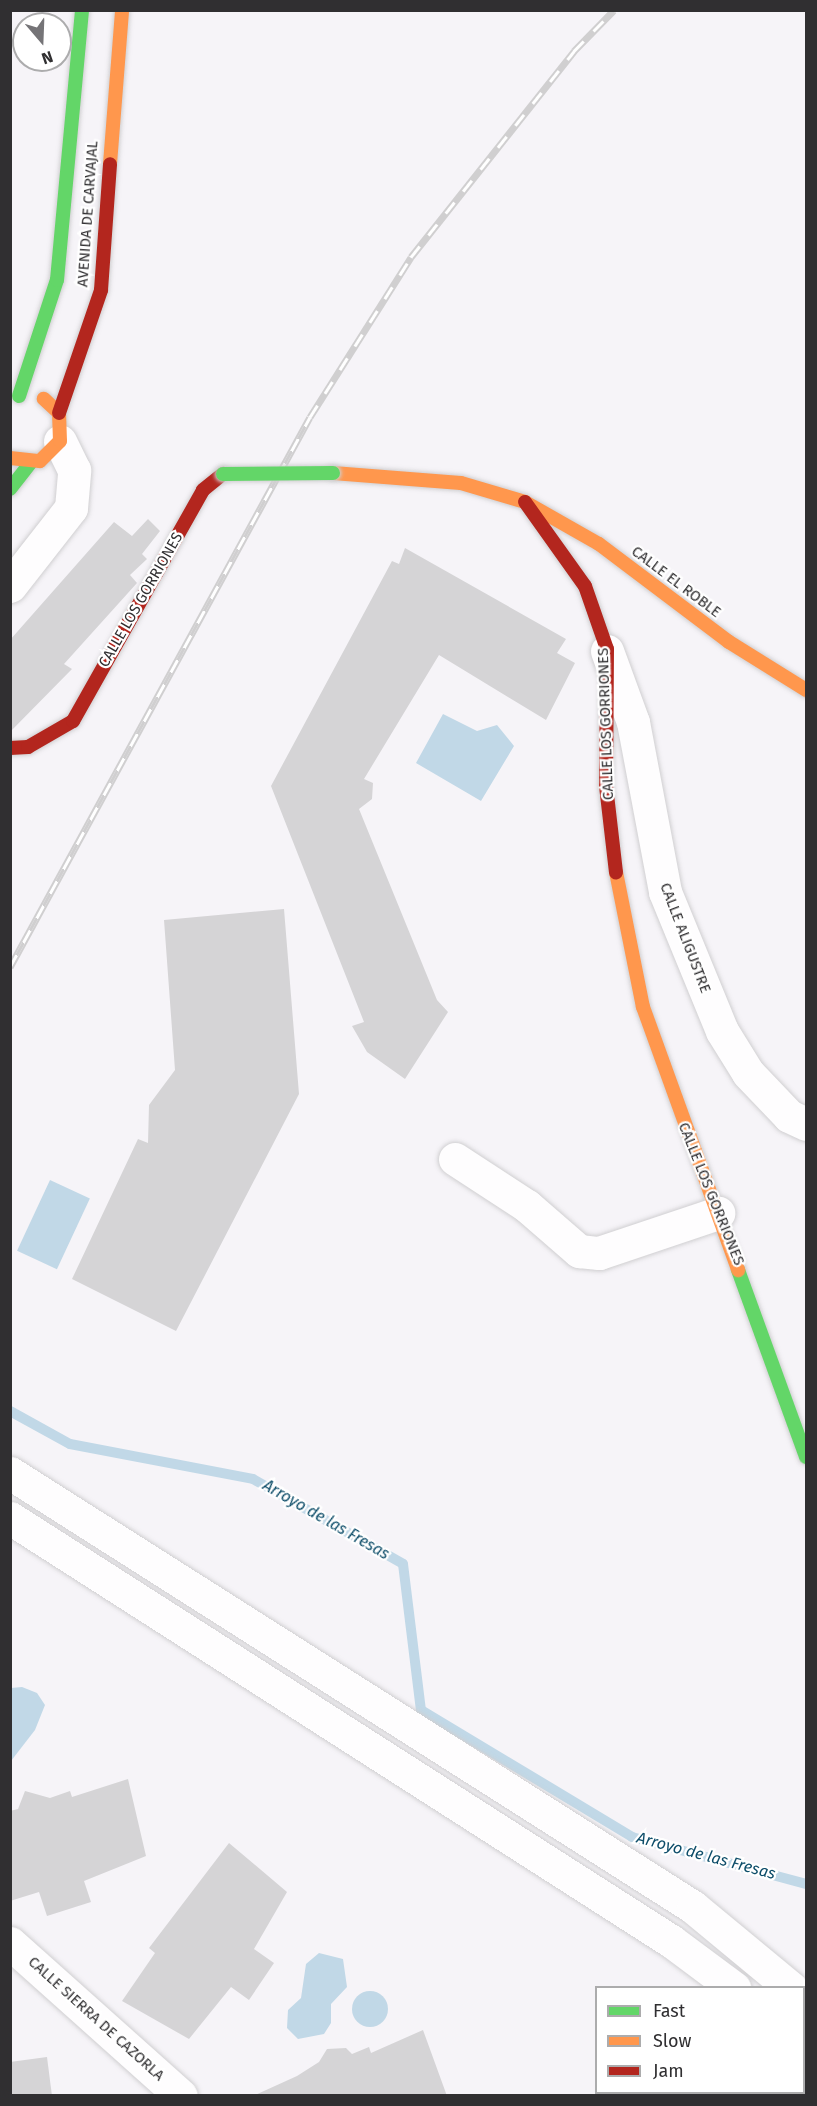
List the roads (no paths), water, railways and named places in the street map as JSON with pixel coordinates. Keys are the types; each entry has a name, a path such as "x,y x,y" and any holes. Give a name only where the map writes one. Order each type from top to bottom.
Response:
{"street":[{"name":"AVENIDA DE CARVAJAL","path":"15,398 57,280 82,10"},
{"name":"AVENIDA DE CARVAJAL","path":"59,427 101,290 122,10"},
{"path":"10,586 71,508 74,470 59,427 37,396 15,398"},
{"path":"10,489 31,462 52,453 59,427"},
{"path":"10,458 31,462"},
{"name":"CALLE LOS GORRIONES","path":"10,748 28,747 73,721 203,490 223,474 333,473 461,483 525,502 585,586 607,649 606,786 621,914 643,1008 807,1457"},
{"name":"CALLE EL ROBLE","path":"525,502 599,544 729,642 807,690"},
{"name":"CALLE ALIGUSTRE","path":"607,649 633,722 665,892 718,1020 748,1073 789,1116 807,1124"},
{"path":"455,1159 527,1206 579,1251 599,1253 718,1213"},
{"path":"10,1473 693,1907 788,1986"},
{"path":"10,1518 671,1941 731,1986"},
{"name":"CALLE SIERRA DE CAZORLA","path":"10,1943 181,2096"}],"water":[{"path":"443,714 477,731 497,725 514,746 481,801 416,763"},
{"path":"50,1180 90,1199 57,1269 17,1251"},
{"path":"22,1687 37,1693 45,1705 35,1730 11,1761 11,1688"},
{"path":"319,1953 343,1959 347,1987 331,2004 331,2023 324,2034 298,2039 287,2028 288,2010 301,1998 306,1964"},
{"path":"370,1991 383,1996 388,2009 383,2022 370,2027 357,2022 352,2009 357,1996"}],"waterway":[{"name":"Arroyo de las Fresas","path":"10,1411 70,1444 253,1479 403,1564 421,1710 632,1837 806,1884"}],"railway":[{"path":"10,967 310,417 411,257 574,51 614,10"}]}
